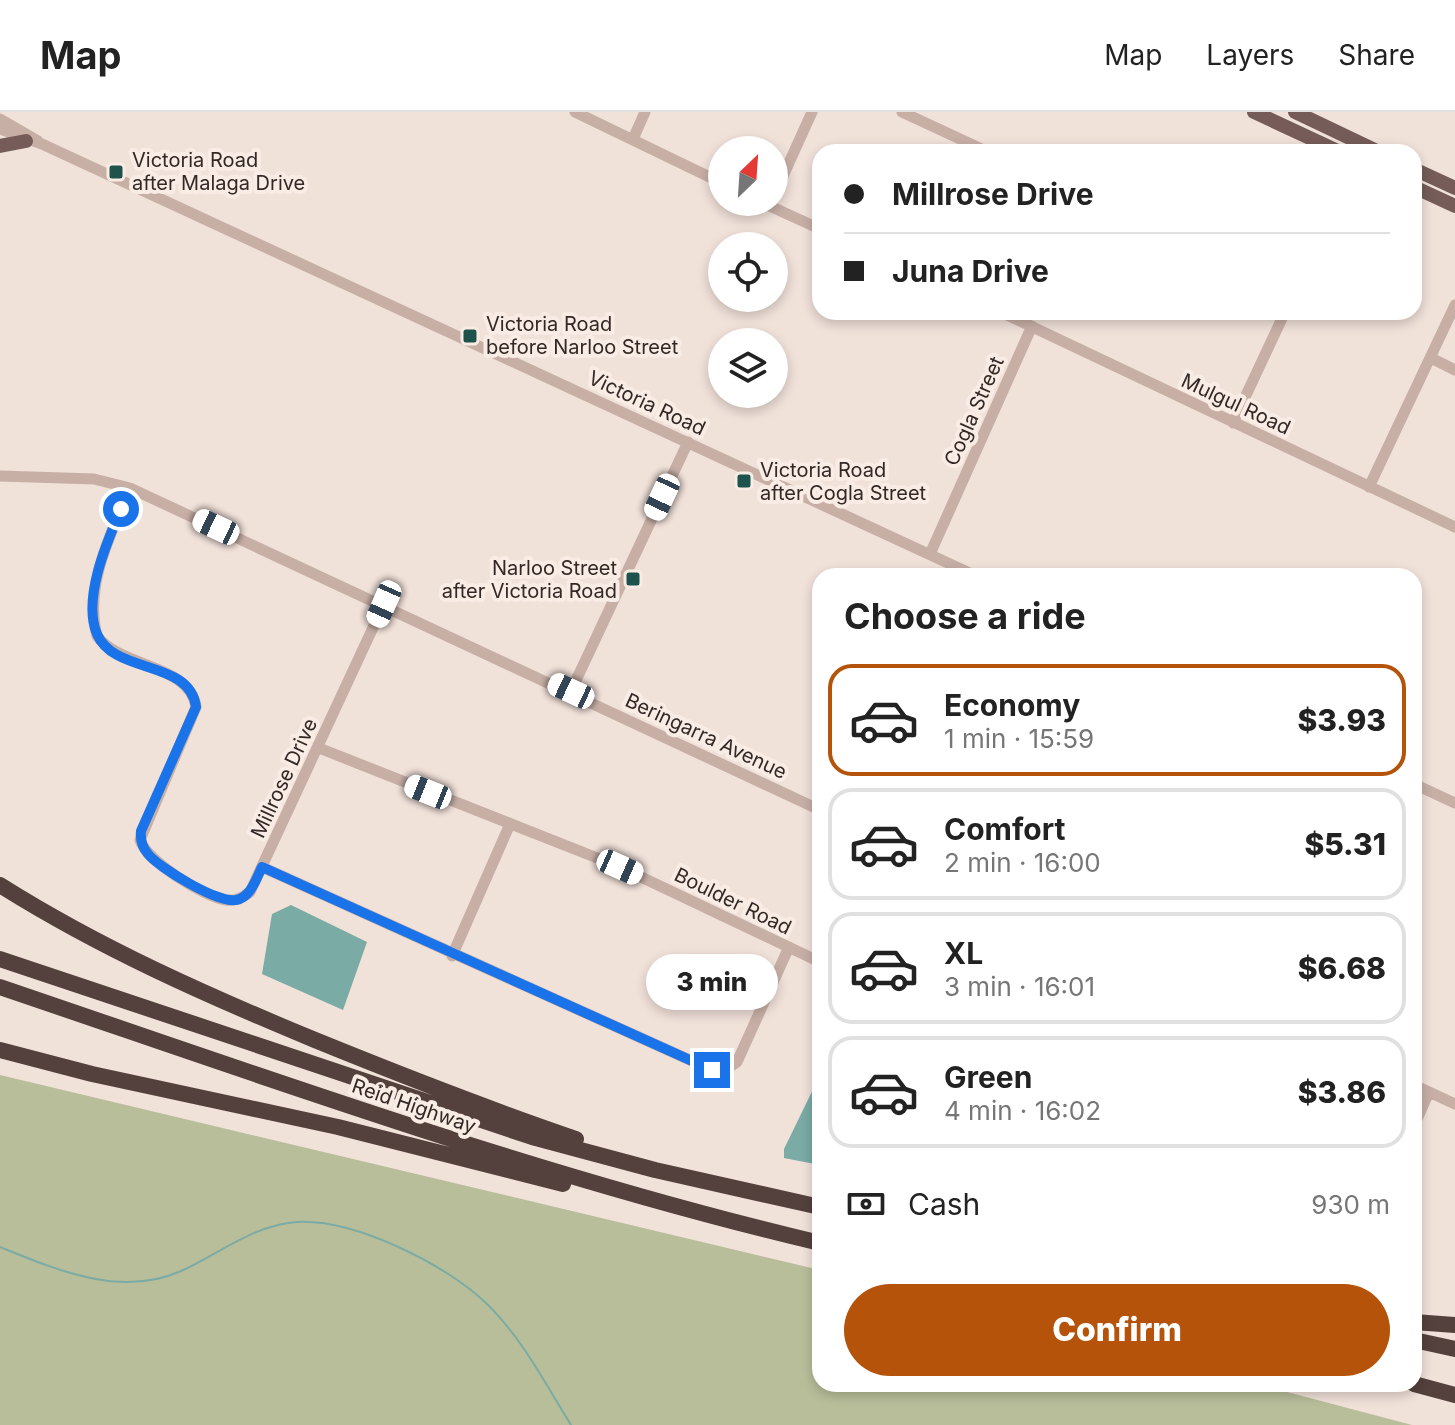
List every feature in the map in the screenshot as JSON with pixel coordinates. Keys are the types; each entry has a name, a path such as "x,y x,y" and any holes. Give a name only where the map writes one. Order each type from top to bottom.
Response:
{"highway":[{"path":"0,885 134,962 197,991 515,1118 707,1182"},
{"path":"0,892 31,904"},
{"name":"Reid Highway","path":"0,959 504,1128 707,1182 812,1205"},
{"name":"Reid Highway","path":"0,987 475,1148 709,1216 812,1241"},
{"path":"0,1050 709,1216"},
{"path":"1422,1323 1455,1325"},
{"path":"1422,1342 1455,1349"},
{"path":"1422,1378 1455,1383"},
{"path":"1422,1386 1455,1395"}],"main road":[{"path":"1254,112 1323,144"},
{"path":"1295,112 1362,144"},
{"path":"0,146 26,141"},
{"path":"1422,173 1455,188"},
{"path":"1422,191 1455,206"}],"street":[{"path":"575,112 708,176"},
{"path":"633,139 645,112"},
{"path":"788,162 812,112"},
{"path":"902,112 971,144"},
{"name":"Victoria Road","path":"0,119 42,144 959,568"},
{"name":"Victoria Road","path":"0,129 26,141 42,144"},
{"path":"788,212 812,225"},
{"path":"1369,487 1455,305"},
{"name":"Mulgul Road","path":"1019,320 1455,527"},
{"path":"1233,423 1281,320"},
{"name":"Cogla Street","path":"930,554 1032,326"},
{"path":"1431,358 1455,370"},
{"path":"571,691 688,442"},
{"name":"Beringarra Avenue","path":"0,476 85,478 130,488 571,691 812,806"},
{"name":"Millrose Drive","path":"130,488 98,574 94,614 97,636 116,653 185,683 194,693 196,707 141,831 143,848 158,864 223,900 238,900 250,892 384,604"},
{"name":"Boulder Road","path":"319,748 620,867 812,958"},
{"path":"1422,788 1455,803"},
{"path":"452,956 510,824"},
{"path":"262,867 452,956 712,1070 726,1069 737,1062 789,947"},
{"path":"1422,1089 1455,1104"},
{"path":"1422,1108 1429,1092"}],"green space":[{"path":"0,1075 812,1268 812,1392 1287,1392 1412,1425 0,1425"}],"water":[{"path":"291,905 367,942 343,1010 262,974 272,914"},
{"path":"812,1091 812,1163 784,1158 784,1149"}],"waterway":[{"path":"0,1247 89,1278 135,1282 158,1279 181,1271 251,1234 281,1224 320,1223 372,1236 425,1260 488,1305 523,1347 571,1425"}],"place":[{"name":"Victoria Road after Malaga Drive","path":"116,172"},
{"name":"Victoria Road before Narloo Street","path":"470,336"},
{"name":"Victoria Road after Cogla Street","path":"744,481"},
{"name":"Narloo Street after Victoria Road","path":"633,579"}],"route":[{"path":"121,509 98,574 94,605 97,636 116,653 185,683 194,693 196,707 141,831 140,840 149,856 223,900 238,900 250,892 262,867 452,956 712,1070"}]}
